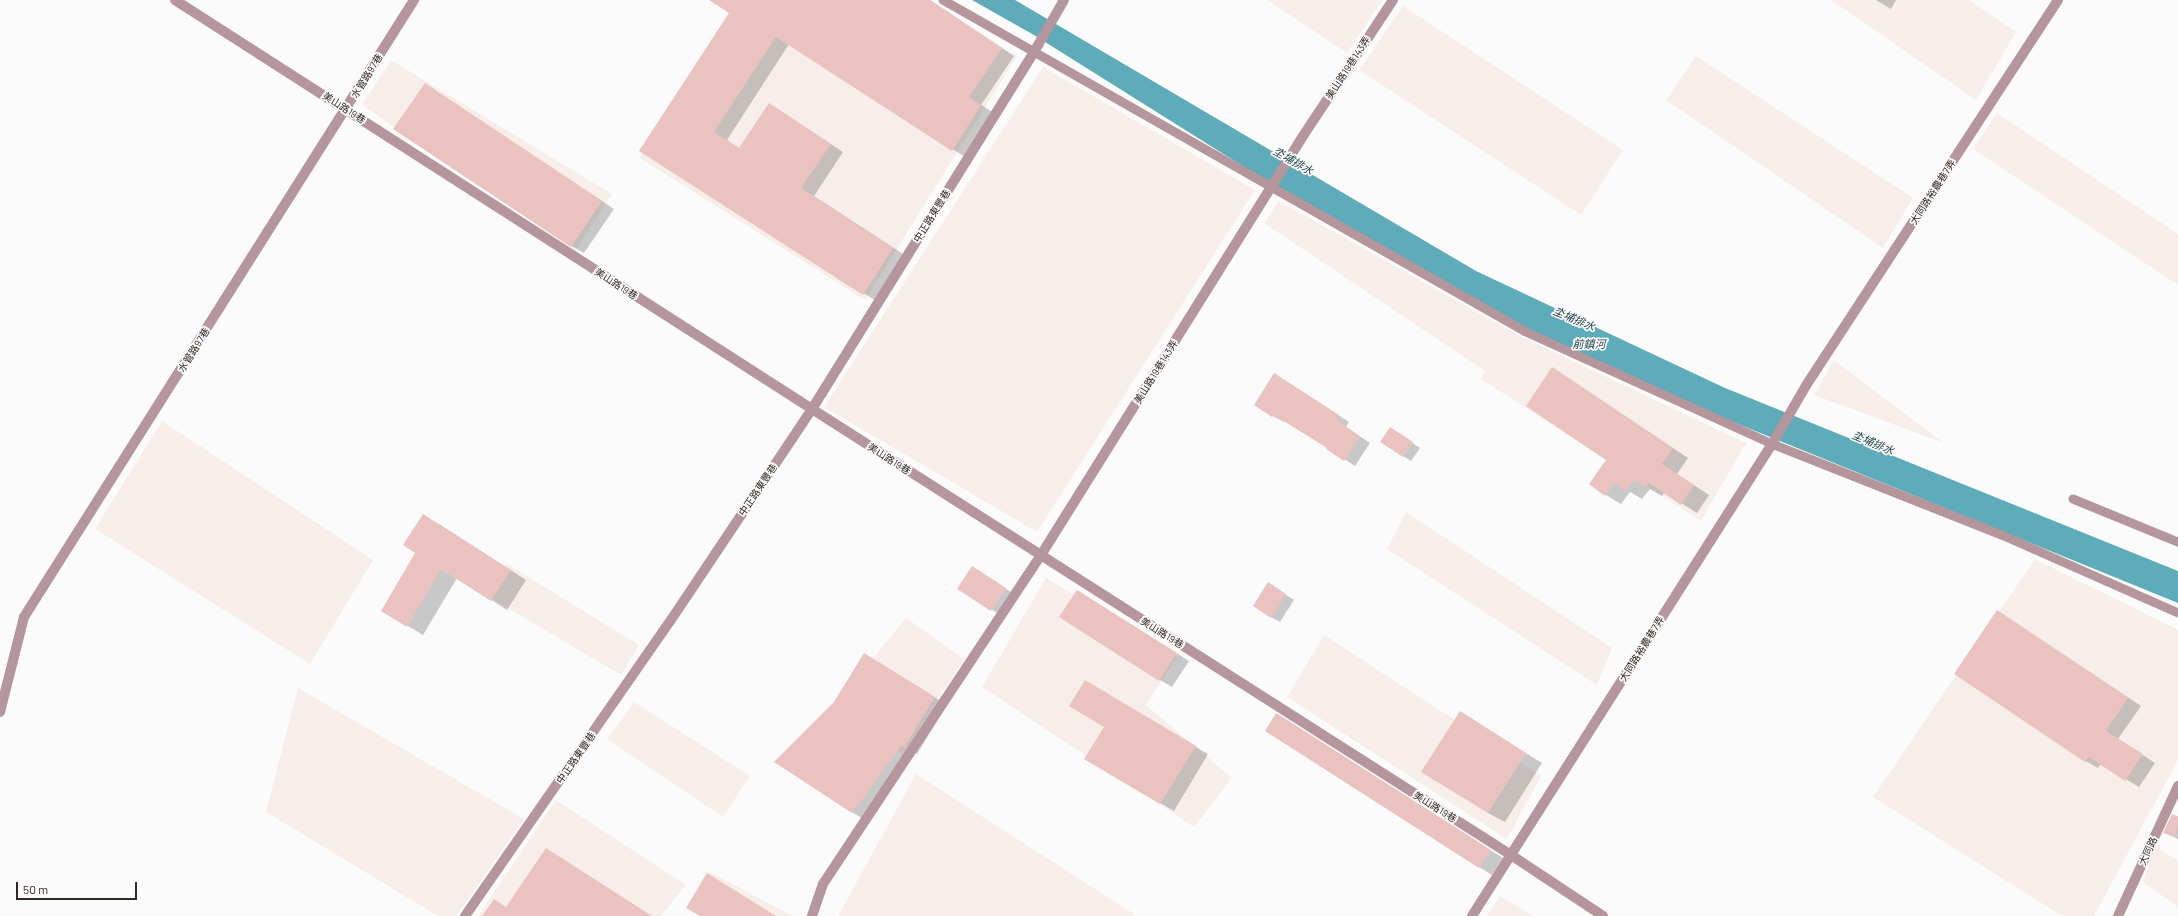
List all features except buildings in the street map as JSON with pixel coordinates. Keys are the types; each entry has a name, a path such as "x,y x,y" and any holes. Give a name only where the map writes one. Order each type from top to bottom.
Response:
{"street":[{"name":"美山路19巷","path":"175,0 1041,556 1511,855 1603,916"},
{"name":"水管路97巷","path":"0,712 24,617 346,110 414,0"},
{"name":"中正路東豐巷","path":"465,916 670,620 812,409 1034,52 1064,0"},
{"name":"美山路19巷143弄","path":"1041,556 1303,136 1393,0"},
{"name":"大同路裕農巷7弄","path":"1472,916 1772,444 1807,384 2058,0"},
{"path":"812,916 823,884 1041,556"},
{"name":"大同路","path":"2118,916 2178,786"}],"lane":[{"path":"943,0 1526,332 1772,444 2004,536 2178,613"},
{"path":"2073,499 2178,542"}],"shaded area":[{"path":"739,0 913,0 1017,56 865,300 640,158"},
{"path":"1267,0 1382,0 1347,53"},
{"path":"1831,0 1969,0 2016,32 1976,100"},
{"path":"1403,6 1623,150 1581,215 1359,70"},
{"path":"1696,56 1913,198 1883,248 1666,100"},
{"path":"391,60 612,194 575,251 362,105"},
{"path":"1043,67 1255,190 1037,532 824,407"},
{"path":"1997,113 2178,234 2178,285 1973,149"},
{"path":"1279,201 1516,334 1746,443 1701,521 1481,379 1485,371 1264,223"},
{"path":"1834,360 1944,443 1814,395"},
{"path":"162,421 373,560 310,664 95,529"},
{"path":"1406,512 1612,648 1597,685 1387,549"},
{"path":"2035,559 2178,630 2178,760 2094,916 2062,916 1873,797"},
{"path":"507,564 639,645 621,675 489,597"},
{"path":"1046,578 1177,657 1146,705 1232,778 1194,827 982,687"},
{"path":"906,618 964,659 903,754 833,707"},
{"path":"1324,635 1541,776 1507,839 1287,697"},
{"path":"298,688 524,819 456,916 438,916 266,812"},
{"path":"634,702 750,776 723,817 607,739"},
{"path":"916,774 1134,914 1133,916 838,916"},
{"path":"556,800 686,885 661,916 478,916"},
{"path":"2155,846 2178,861 2178,907 2143,882"},
{"path":"707,871 793,916 700,916 687,907"},
{"path":"1500,896 1533,916 1487,916"}],"water":[{"name":"前鎮河","path":"972,0 1015,0 1476,271 1725,388 2178,571 2178,603 1581,360 1319,214 1034,35"}],"water label":[{"name":"坔埔排水","path":"1293,161"},
{"name":"坔埔排水","path":"1574,319"},
{"name":"坔埔排水","path":"1873,443"}]}
